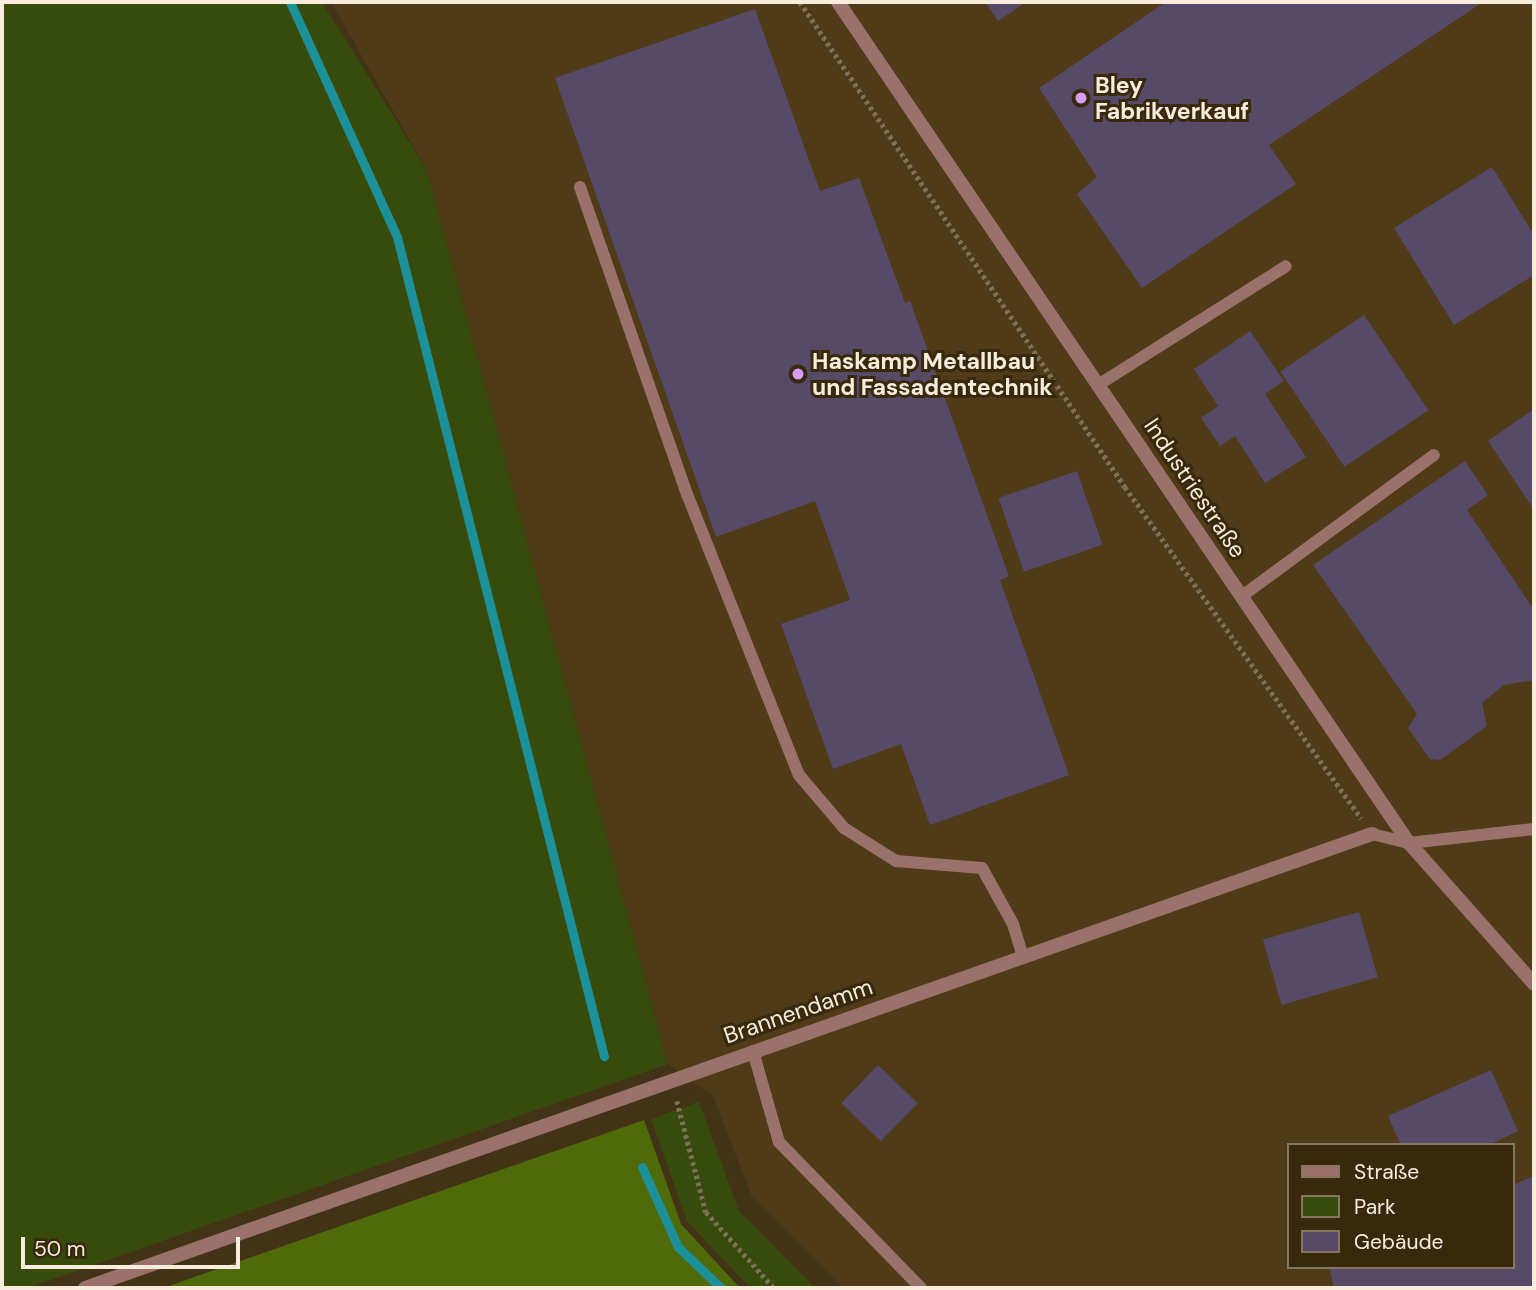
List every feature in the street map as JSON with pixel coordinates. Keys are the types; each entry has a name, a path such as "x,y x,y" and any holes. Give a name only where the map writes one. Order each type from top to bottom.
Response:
{"street":[{"name":"Industriestraße","path":"838,2 1409,843 1534,984"},
{"name":"Brannendamm","path":"85,1288 1372,834"}],"lane":[{"path":"580,187 687,494 799,775 844,828 896,861 982,868 1013,924 1023,956"},
{"path":"1098,385 1286,266"},
{"path":"1242,596 1434,455"},
{"path":"1372,834 1409,843 1534,830"},
{"path":"753,1051 779,1142 920,1288"}],"path":[{"path":"800,2 1125,487 1372,834"},
{"path":"672,1080 706,1212 774,1288"}],"shaded area":[{"path":"331,2 1534,2 1534,1288 843,1288 752,1197 713,1096 668,1064 427,170"}],"green space":[{"path":"2,2 322,2 427,170 668,1064 28,1288 2,1288"},
{"path":"699,1102 739,1211 815,1288 750,1288 687,1221 651,1119"},
{"path":"644,1120 681,1224 740,1288 163,1288"}],"building":[{"path":"985,2 1026,2 998,21"},
{"path":"1166,2 1483,2 1269,145 1296,184 1142,288 1077,194 1097,177 1039,88"},
{"name":"Haskamp Metallbau und Fassadentechnik","path":"755,9 820,191 859,178 905,303 910,301 1009,576 1000,580 1069,775 930,825 901,744 833,769 781,624 850,600 815,501 716,537 555,78"},
{"path":"1492,167 1534,235 1534,275 1454,325 1394,228"},
{"path":"1364,315 1428,410 1345,467 1280,371"},
{"path":"1250,331 1284,381 1265,394 1306,457 1265,483 1235,436 1220,446 1201,418 1218,406 1194,369"},
{"path":"1534,409 1534,510 1488,441"},
{"path":"1465,461 1488,495 1467,510 1534,610 1534,680 1504,685 1482,703 1487,726 1440,760 1430,759 1408,728 1417,714 1313,565"},
{"path":"1077,471 1102,545 1024,572 999,498"},
{"path":"1359,912 1378,977 1282,1005 1263,940"},
{"path":"878,1065 918,1103 881,1141 841,1103"},
{"path":"1491,1070 1518,1131 1493,1143 1400,1143 1388,1116"},
{"path":"1534,1176 1534,1288 1334,1288 1329,1269 1515,1269 1515,1184"}],"waterway":[{"path":"290,2 397,237 604,1056"},
{"path":"642,1167 678,1247 721,1288"}],"place":[{"name":"Bley Fabrikverkauf","path":"1081,98"},
{"name":"Haskamp Metallbau und Fassadentechnik","path":"798,374"}]}
